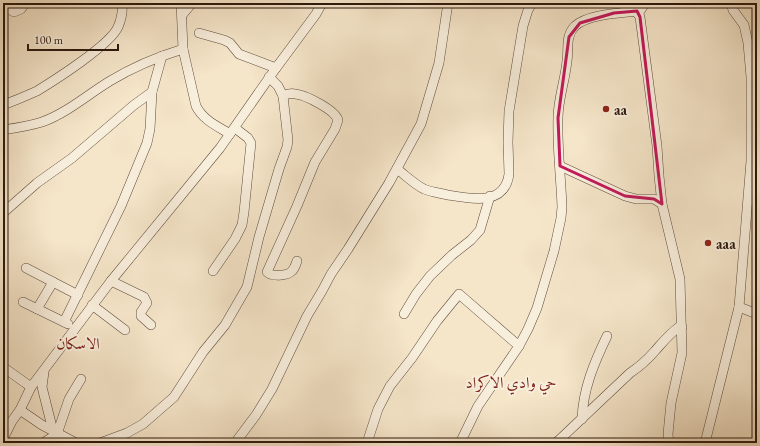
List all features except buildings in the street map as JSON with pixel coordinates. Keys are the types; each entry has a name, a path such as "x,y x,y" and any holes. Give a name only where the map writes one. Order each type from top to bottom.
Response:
{"street":[{"path":"5,8 12,12 17,11 21,9 25,3"},
{"path":"3,105 35,92 103,46 118,28 121,17 122,3"},
{"path":"181,3 183,49 198,110 206,120 248,138 251,143 244,212 240,231 213,272"},
{"path":"182,15 192,3"},
{"path":"3,439 12,421 20,410 31,387 92,305 196,178 232,131 316,14 322,3"},
{"path":"235,443 272,389 301,328 331,274 348,249 397,168 423,120 439,63 448,3"},
{"path":"397,168 427,190 468,199 500,193 508,180 509,111 523,26 532,3"},
{"path":"460,443 478,406 519,346 528,329 537,308 557,238 562,207 558,118 559,100 568,59 569,37 575,26 585,21 635,8 645,3"},
{"path":"704,443 739,307 754,161 754,133 748,43 744,25 733,10 731,3"},
{"path":"635,8 640,17 658,146 662,204 680,279 682,353 671,400 668,434 669,443"},
{"path":"200,33 224,40 230,43 239,54 276,68"},
{"path":"3,130 34,124 57,115 110,81 134,68 183,49"},
{"path":"64,322 121,206 147,143 149,135 152,92 162,56"},
{"path":"100,443 108,441 143,424 174,396 203,352 225,325 243,297 249,282 262,224 287,147 288,133 283,96 278,86 270,77"},
{"path":"3,213 36,183 77,154 134,105 152,92"},
{"path":"283,96 297,94 304,96 335,114 338,120 335,129 314,162 297,206 267,272 273,275 289,273 293,270 297,261"},
{"path":"560,166 625,196 636,199 654,200 662,204"},
{"path":"404,314 416,294 430,276 452,254 471,240 480,230 490,196"},
{"path":"26,268 78,294"},
{"path":"111,281 146,299 147,303 141,316 151,325"},
{"path":"37,309 53,282"},
{"path":"367,443 378,409 390,386 412,358 437,321 459,294 519,346"},
{"path":"23,302 76,328"},
{"path":"92,305 125,330"},
{"path":"739,307 757,314"},
{"path":"556,443 654,352 669,334 682,327"},
{"path":"582,419 582,405 587,382 607,336"},
{"path":"3,367 31,387"},
{"path":"44,371 42,387 55,433"},
{"path":"42,425 41,433 43,443 55,433 69,399 81,379"},
{"path":"20,410 55,433 76,443"},
{"path":"240,443 245,430"}],"highlighted area":[{"path":"637,11 640,17 662,204 654,199 625,196 560,166 558,118 569,37 580,23 614,13"}],"place":[{"name":"aa","path":"606,109"},
{"name":"aaa","path":"708,243"}],"district":[{"name":"الاسكان","path":"78,343"},
{"name":"حي وادي الاكراد","path":"511,382"}]}
